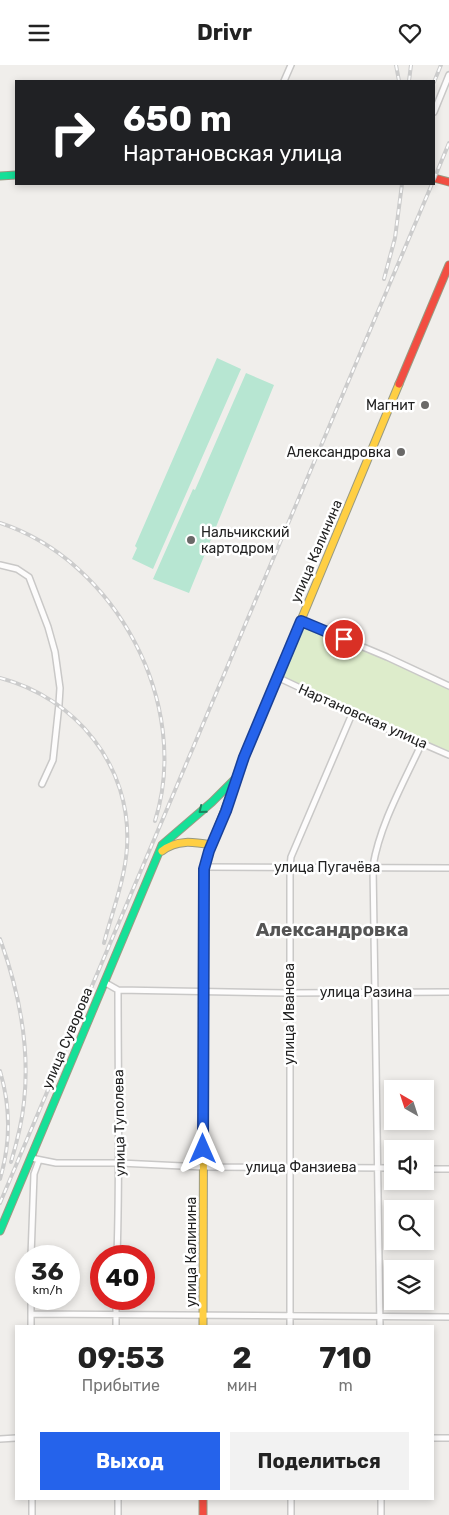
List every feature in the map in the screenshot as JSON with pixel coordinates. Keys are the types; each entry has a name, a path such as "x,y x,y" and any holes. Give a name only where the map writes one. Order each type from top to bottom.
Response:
{"main road":[{"path":"0,176 15,175"},
{"path":"435,178 449,182"},
{"name":"улица Калинина","path":"203,1325 205,867 237,777 277,677 449,265"},
{"name":"улица Суворова","path":"0,1231 165,841 212,802 237,777"},
{"path":"158,855 164,848 179,842 188,841 212,845"},
{"path":"203,1500 203,1515"}],"street":[{"path":"284,80 291,65"},
{"path":"435,109 449,75"},
{"path":"0,565 17,569 29,577 48,627 55,652 60,688 59,705 53,760 42,784"},
{"path":"301,621 449,685"},
{"name":"Нартановская улица","path":"277,677 420,745 426,745 449,755"},
{"name":"улица Иванова","path":"290,1325 289,993 291,857 352,714"},
{"path":"380,1325 373,867 375,853 387,820 420,745"},
{"name":"улица Пугачёва","path":"205,867 449,868"},
{"name":"улица Разина","path":"104,982 118,990 289,993 449,992"},
{"name":"улица Туполева","path":"118,990 120,1163 118,1245"},
{"name":"улица Фанзиева","path":"31,1158 56,1163 120,1163 203,1167 384,1168"},
{"path":"31,1245 34,1174 39,1160"},
{"path":"434,1169 449,1169"},
{"path":"31,1310 31,1325"},
{"path":"116,1310 116,1325"},
{"path":"31,1314 449,1317"},
{"path":"0,1439 15,1438"},
{"path":"434,1438 449,1438"},
{"path":"32,1500 32,1515"},
{"path":"118,1500 118,1515"},
{"path":"291,1500 291,1515"},
{"path":"381,1500 381,1515"}],"green space":[{"path":"217,358 241,369 153,569 132,559 137,548 135,546"},
{"path":"246,373 274,385 189,593 153,579 193,489 195,490"},
{"path":"301,621 449,686 449,755 277,677"}],"railway":[{"path":"396,65 399,80"},
{"path":"409,80 411,65"},
{"path":"435,80 441,65"},
{"path":"435,177 449,143"},
{"path":"384,279 395,238 402,185"},
{"path":"0,1203 432,185"},
{"path":"0,523 41,542 78,569 110,603 135,642 153,685 163,730 164,776 155,821"},
{"path":"0,678 27,688 53,701 75,719 94,740 109,763 120,789 126,817 126,859 104,943"},
{"path":"0,939 18,999 24,1040 25,1081 23,1109 11,1162"},
{"path":"0,1071 8,1112 8,1138 0,1179"}],"traffic: fast":[{"path":"0,176 15,175"},
{"path":"0,1231 162,845 212,802 235,779"}],"traffic: slow":[{"path":"255,731 399,384"},
{"path":"162,851 180,843 192,842 212,845"},
{"path":"203,1325 204,926"}],"traffic: jam":[{"path":"435,178 449,182"},
{"path":"399,384 449,265"},
{"path":"204,926 204,869 209,851 255,731"},
{"path":"203,1500 203,1515"}],"place":[{"name":"Магнит","path":"425,405"},
{"name":"Александровка","path":"401,452"},
{"name":"Нальчикский картодром","path":"191,540"}],"district":[{"name":"Александровка","path":"332,929"}],"route":[{"path":"203,1149 204,869 206,860 226,811 244,757 301,621 344,639"}]}
